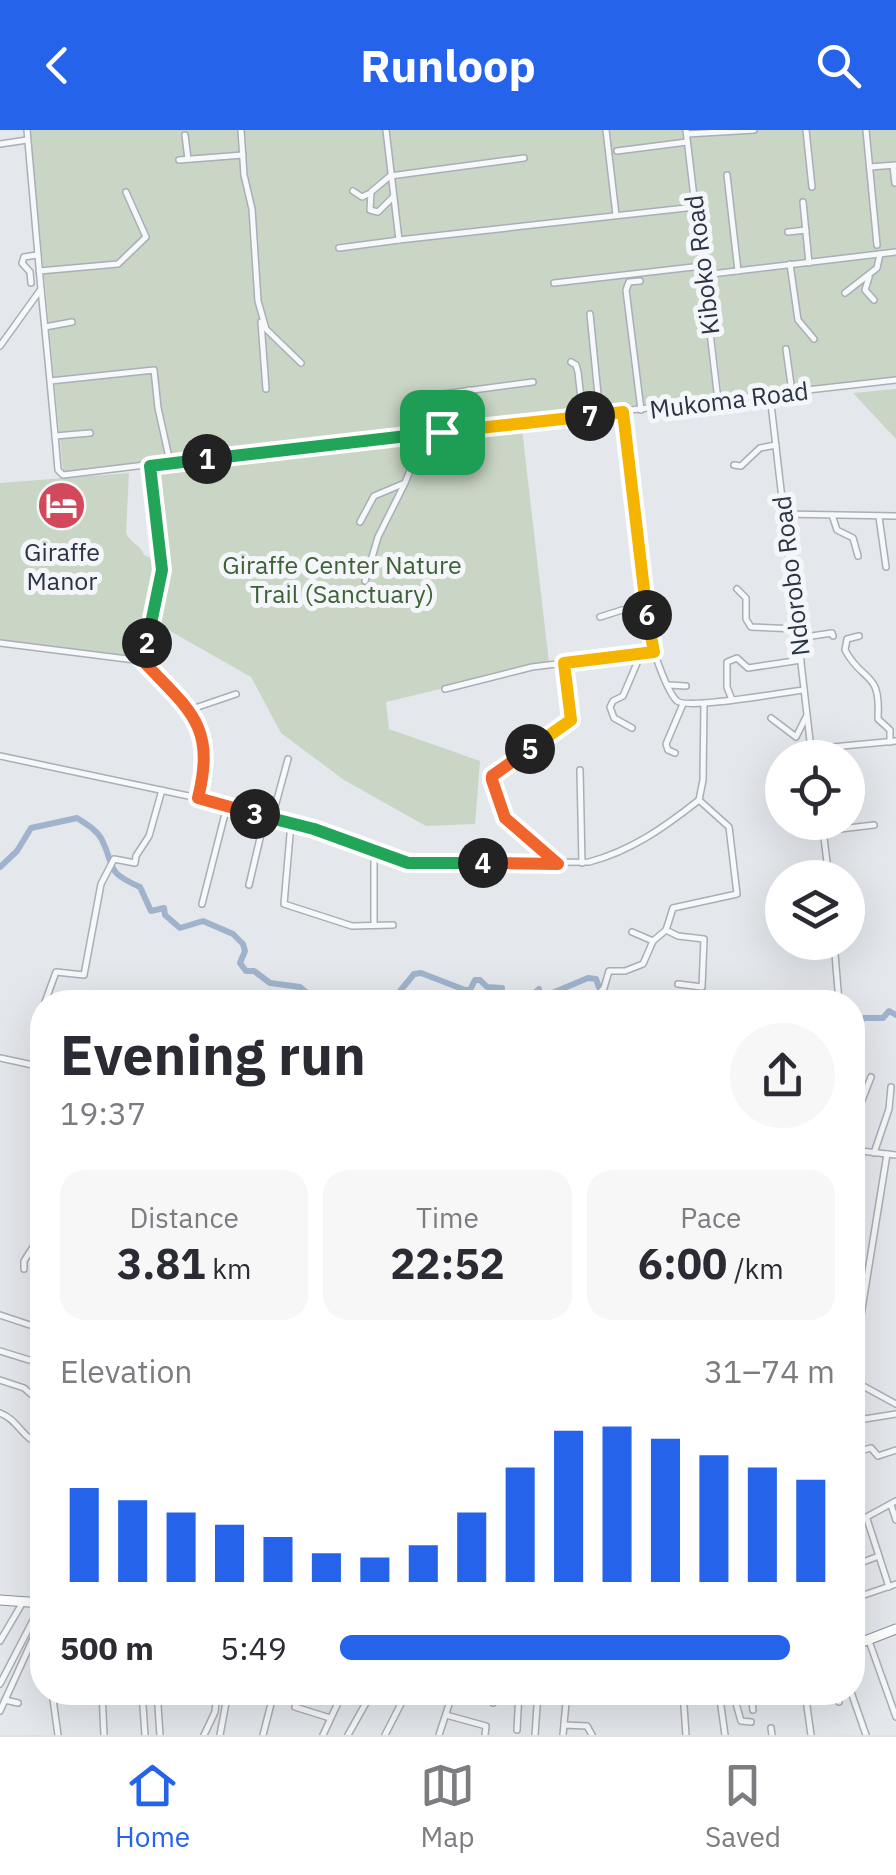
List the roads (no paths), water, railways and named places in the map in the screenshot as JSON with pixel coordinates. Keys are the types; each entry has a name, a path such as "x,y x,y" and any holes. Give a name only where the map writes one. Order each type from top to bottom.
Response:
{"highway":[{"path":"0,1600 30,1602"},
{"path":"865,1642 896,1629"}],"street":[{"path":"27,130 55,436 90,432"},
{"path":"241,130 252,209 266,389"},
{"path":"386,130 398,240"},
{"path":"606,130 616,216"},
{"path":"617,152 687,136 754,130"},
{"path":"806,130 812,187"},
{"path":"866,130 878,245"},
{"path":"185,135 188,159"},
{"name":"Kiboko Road","path":"687,136 718,400"},
{"path":"0,144 28,140"},
{"path":"179,160 243,154"},
{"path":"353,191 362,196 390,176 524,158"},
{"path":"870,167 895,165 894,183"},
{"path":"727,175 738,270"},
{"path":"40,272 121,262 146,234 126,192"},
{"path":"371,192 369,205 374,212 392,198"},
{"path":"803,202 809,263"},
{"path":"339,248 695,207"},
{"path":"788,232 806,230"},
{"path":"703,274 896,252"},
{"path":"844,293 877,267 880,254"},
{"path":"31,283 30,272 22,263 24,257 37,255"},
{"path":"790,264 798,320 814,339"},
{"path":"554,283 702,266"},
{"path":"870,274 865,290 874,300"},
{"path":"640,280 629,282 626,290 641,410"},
{"path":"0,346 41,290"},
{"path":"260,309 268,332 300,363"},
{"path":"590,314 600,415"},
{"path":"45,327 72,322"},
{"path":"786,348 792,392"},
{"path":"571,362 578,372 582,417"},
{"path":"50,381 154,370 170,462"},
{"name":"Mukoma Road","path":"55,436 59,473 63,475 896,380"},
{"path":"442,394 533,382"},
{"path":"469,390 473,428"},
{"name":"Ndorobo Road","path":"770,394 810,740"},
{"path":"623,412 654,652 677,701 704,704 804,690"},
{"path":"365,580 378,536 417,454 442,432"},
{"path":"734,465 741,466 760,448 776,445"},
{"path":"143,661 162,570 150,466"},
{"path":"360,522 374,496 405,482"},
{"path":"784,514 896,516"},
{"path":"832,516 836,530 852,538 858,556"},
{"path":"879,517 886,566"},
{"path":"737,589 746,598 746,619 751,626 797,629"},
{"path":"600,617 646,608"},
{"path":"798,638 832,632 833,636"},
{"path":"859,636 848,640 845,650 875,684 880,700 878,720 890,730 893,742 865,744"},
{"path":"0,644 143,661 189,710 199,728 206,757 198,798"},
{"path":"445,689 520,670 654,652"},
{"path":"632,728 614,718 610,707 623,696 640,656"},
{"path":"732,700 726,662 737,658 748,668 800,660"},
{"path":"558,864 505,818 491,778 571,720 564,663"},
{"path":"669,685 686,686"},
{"path":"189,710 236,694"},
{"path":"676,753 668,750 666,744 684,704"},
{"path":"0,756 198,798 291,822 374,853 421,864 582,863 615,855 699,800 704,704"},
{"path":"771,718 796,736 808,714"},
{"path":"249,885 288,758"},
{"path":"580,770 582,863"},
{"path":"49,990 56,972 80,976 86,972 107,872 114,859 136,863 136,856 149,836 162,790"},
{"path":"603,990 609,972 643,964 653,941 666,930 673,908 737,894 730,827 699,800"},
{"path":"202,904 228,806"},
{"path":"291,822 284,904 352,926 393,925"},
{"path":"865,826 874,825"},
{"path":"374,853 374,926"},
{"path":"666,930 678,936 704,938 702,987 678,984"},
{"path":"632,932 653,941"},
{"path":"836,960 838,990"},
{"path":"0,1058 30,1064"},
{"path":"866,1091 871,1077"},
{"path":"874,1152 888,1110 890,1087"},
{"path":"865,1151 896,1155"},
{"path":"865,1290 887,1154"},
{"path":"24,1269 30,1251"},
{"path":"0,1315 30,1325"},
{"path":"0,1352 30,1361"},
{"path":"0,1380 30,1393"},
{"path":"865,1387 896,1404"},
{"path":"0,1412 16,1421 30,1440"},
{"path":"865,1419 896,1414"},
{"path":"865,1450 872,1448 878,1456 896,1450"},
{"path":"865,1594 892,1585 866,1519 894,1503 896,1520"},
{"path":"865,1561 879,1556"},
{"path":"0,1641 23,1602"},
{"path":"0,1684 30,1626"},
{"path":"868,1641 896,1717"},
{"path":"0,1712 30,1645"},
{"path":"5,1700 18,1703"},
{"path":"54,1705 58,1735"},
{"path":"103,1705 104,1735"},
{"path":"143,1705 145,1735"},
{"path":"158,1705 160,1735"},
{"path":"204,1735 216,1705"},
{"path":"220,1735 226,1705"},
{"path":"263,1735 271,1705"},
{"path":"323,1735 337,1705"},
{"path":"348,1735 365,1705"},
{"path":"385,1735 401,1705"},
{"path":"439,1735 449,1705"},
{"path":"517,1730 519,1705"},
{"path":"535,1735 537,1705"},
{"path":"564,1735 566,1705"},
{"path":"685,1705 686,1735"},
{"path":"721,1705 725,1735"},
{"path":"736,1705 741,1721 751,1722"},
{"path":"753,1705 754,1710"},
{"path":"807,1705 810,1735"},
{"path":"856,1705 866,1735"},
{"path":"295,1706 331,1718"},
{"path":"446,1715 486,1726 485,1735"},
{"path":"564,1725 587,1726 592,1735"}],"waterway":[{"path":"0,867 17,851 31,828 77,818 100,836 113,868 140,887 151,911 164,908 165,915 180,928 203,921 233,934 243,944 245,951 240,963 246,971 254,971 270,983 304,990"},
{"path":"401,990 414,974 421,973 465,990"},
{"path":"559,990 588,978 596,979 600,990"},
{"path":"470,990 475,980 502,990"},
{"path":"465,990 470,990"},
{"path":"865,1018 883,1018 889,1011 896,1015"}],"place":[{"name":"Giraffe Manor","path":"62,506"}],"park label":[{"name":"Giraffe Center Nature Trail (Sanctuary)","path":"342,580"}]}
